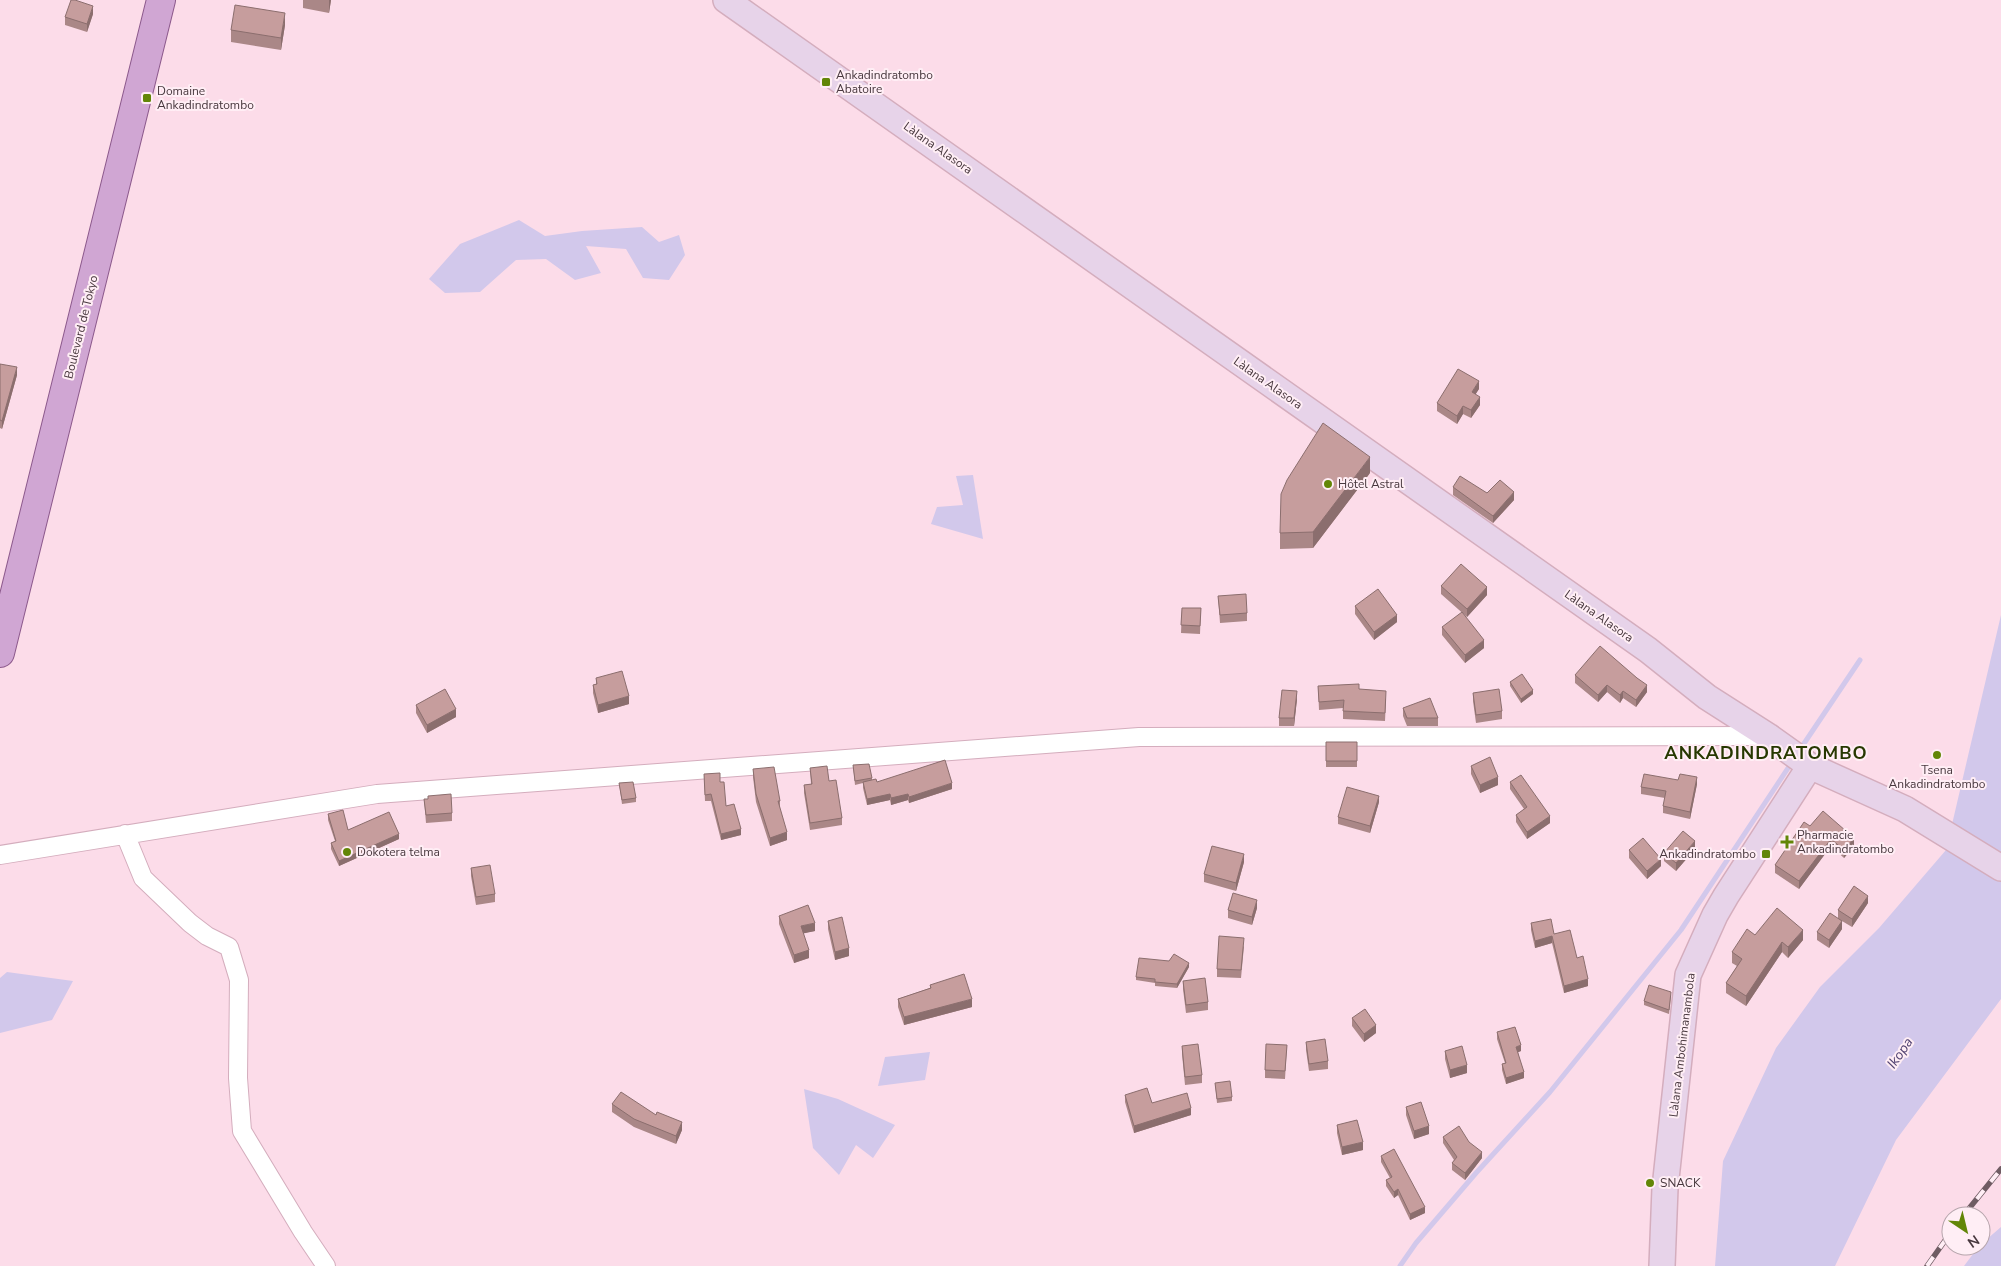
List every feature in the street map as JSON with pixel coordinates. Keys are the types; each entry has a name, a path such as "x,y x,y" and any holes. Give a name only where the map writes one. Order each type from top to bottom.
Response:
{"main road":[{"name":"Boulevard de Tokyo","path":"0,654 161,0"}],"street":[{"name":"Làlana Alasora","path":"726,0 1648,650 1707,697 1768,736 1810,766 1905,810 2001,868"},
{"path":"0,855 377,794 1139,737 1768,736"},
{"name":"Làlana Ambohimanambola","path":"1662,1266 1665,1188 1688,975 1715,915 1726,896 1810,766"},
{"path":"125,834 143,878 190,923 207,936 229,947 238,980 238,1078 242,1131 303,1232 326,1266"}],"water":[{"path":"519,220 545,236 582,231 642,227 659,242 679,235 685,255 669,280 643,278 626,249 586,246 601,273 575,280 546,259 516,260 480,292 445,293 429,279 460,244"},
{"path":"973,475 983,539 931,524 937,507 963,505 956,476"},
{"name":"Ikopa","path":"2001,615 2001,999 1896,1140 1835,1266 1715,1266 1723,1161 1776,1048 1820,987 1879,928 1946,850"},
{"path":"7,972 73,981 52,1020 0,1033 0,978"},
{"path":"930,1052 925,1080 878,1086 885,1057"},
{"path":"804,1089 838,1099 895,1125 873,1158 856,1145 839,1175 813,1148"},
{"path":"2001,1227 2001,1266 1964,1266 1972,1256 1991,1256 1991,1236"}],"building":[{"path":"71,0 93,6 87,24 65,17"},
{"path":"235,5 285,13 281,38 231,30"},
{"path":"0,364 17,367 2,421 0,420"},
{"path":"1458,369 1479,381 1472,392 1480,397 1471,410 1463,406 1457,416 1437,403"},
{"name":"Hôtel Astral","path":"1323,423 1370,457 1313,532 1280,533 1281,494 1287,480"},
{"path":"1460,476 1487,493 1500,480 1514,492 1493,516 1453,487"},
{"path":"1461,564 1487,587 1467,609 1441,586"},
{"path":"1378,589 1397,615 1374,632 1355,606"},
{"path":"1246,594 1247,613 1220,615 1218,596"},
{"path":"1182,608 1201,608 1200,626 1181,625"},
{"path":"1462,612 1484,640 1465,655 1442,627"},
{"path":"1600,646 1647,685 1636,700 1623,691 1620,695 1607,685 1598,695 1575,675"},
{"path":"622,671 629,696 598,705 593,685 597,684 596,678"},
{"path":"1522,674 1533,690 1521,699 1510,682"},
{"path":"1359,684 1359,689 1386,691 1385,713 1343,711 1344,700 1319,702 1318,686"},
{"path":"445,689 456,709 427,725 416,705"},
{"path":"1499,689 1502,711 1476,715 1473,693"},
{"path":"1282,690 1297,691 1294,718 1279,718"},
{"path":"1430,698 1438,718 1407,718 1403,708"},
{"path":"1326,742 1357,742 1357,761 1326,761"},
{"path":"1490,757 1498,777 1480,785 1471,766"},
{"path":"945,760 952,783 909,797 908,794 891,798 890,794 867,799 863,782 876,779 877,782"},
{"path":"869,764 872,778 855,781 853,765"},
{"path":"827,766 829,781 836,780 842,818 810,823 804,785 812,784 810,768"},
{"path":"774,767 780,801 778,801 787,832 770,838 756,794 753,769"},
{"path":"720,773 720,782 724,782 726,806 734,804 741,829 721,834 711,794 705,795 704,774"},
{"path":"1644,774 1678,780 1680,774 1697,777 1690,812 1663,806 1666,791 1641,787"},
{"path":"1521,775 1550,816 1527,832 1516,815 1527,807 1510,782"},
{"path":"633,782 636,798 622,800 619,783"},
{"path":"1347,787 1379,796 1370,826 1338,817"},
{"path":"451,794 452,813 426,815 424,799 428,799 428,796"},
{"path":"343,810 348,830 389,812 399,834 339,861 331,843 336,841 328,814"},
{"path":"1823,811 1854,838 1844,850 1831,839 1799,881 1775,865 1804,822 1810,826"},
{"path":"1683,831 1695,841 1676,863 1664,853"},
{"path":"1643,838 1661,859 1647,871 1629,850"},
{"path":"1212,846 1244,854 1236,883 1204,874"},
{"path":"490,865 495,894 476,897 471,868"},
{"path":"1854,886 1868,896 1852,919 1838,910"},
{"path":"1233,893 1257,900 1252,917 1228,910"},
{"path":"808,905 815,923 801,926 809,950 794,955 779,916"},
{"path":"1777,908 1803,930 1788,947 1782,942 1746,996 1726,983 1742,959 1732,952 1747,929 1755,935"},
{"path":"1830,913 1842,921 1829,940 1817,932"},
{"path":"842,917 849,948 835,952 828,921"},
{"path":"1551,919 1554,934 1570,930 1577,958 1583,956 1588,979 1564,986 1552,936 1535,941 1531,923"},
{"path":"1219,936 1244,938 1241,970 1217,969"},
{"path":"1174,954 1189,963 1177,984 1155,982 1155,979 1136,977 1139,958 1169,961"},
{"path":"964,974 972,999 904,1017 898,999 931,988 930,985"},
{"path":"1205,978 1208,1002 1186,1005 1183,981"},
{"path":"1649,985 1671,992 1669,1010 1644,1001"},
{"path":"1365,1009 1376,1025 1364,1034 1352,1018"},
{"path":"1515,1027 1521,1045 1516,1047 1524,1072 1506,1078 1502,1064 1506,1063 1497,1032"},
{"path":"1325,1039 1328,1061 1309,1064 1306,1042"},
{"path":"1198,1044 1202,1075 1185,1077 1182,1046"},
{"path":"1266,1044 1287,1045 1285,1071 1265,1070"},
{"path":"1462,1046 1467,1065 1450,1070 1445,1051"},
{"path":"1230,1081 1232,1097 1217,1099 1215,1083"},
{"path":"1147,1088 1152,1103 1187,1093 1191,1108 1134,1126 1125,1095"},
{"path":"621,1092 656,1115 657,1112 682,1122 676,1136 634,1119 612,1104"},
{"path":"1421,1102 1429,1126 1414,1131 1406,1107"},
{"path":"1357,1120 1363,1142 1342,1147 1337,1125"},
{"path":"1459,1126 1469,1142 1482,1152 1465,1173 1452,1163 1457,1157 1443,1137"},
{"path":"1394,1149 1425,1207 1410,1214 1398,1189 1394,1192 1386,1180 1392,1177 1381,1156"}],"waterway":[{"path":"1799,751 1860,660"},
{"path":"1400,1266 1416,1243 1476,1173 1550,1092 1681,930 1792,762"}],"railway":[{"path":"1971,1206 2001,1169"},
{"path":"1927,1266 1941,1246"}],"place":[{"name":"Ankadindratombo Abatoire","path":"826,82"},
{"name":"Domaine Ankadindratombo","path":"147,98"},
{"name":"Hôtel Astral","path":"1328,484"},
{"name":"Tsena Ankadindratombo","path":"1937,755"},
{"name":"Pharmacie Ankadindratombo","path":"1787,842"},
{"name":"Dokotera telma","path":"347,852"},
{"name":"Ankadindratombo","path":"1766,854"},
{"name":"SNACK","path":"1650,1183"}],"district":[{"name":"ANKADINDRATOMBO","path":"1766,753"}]}
